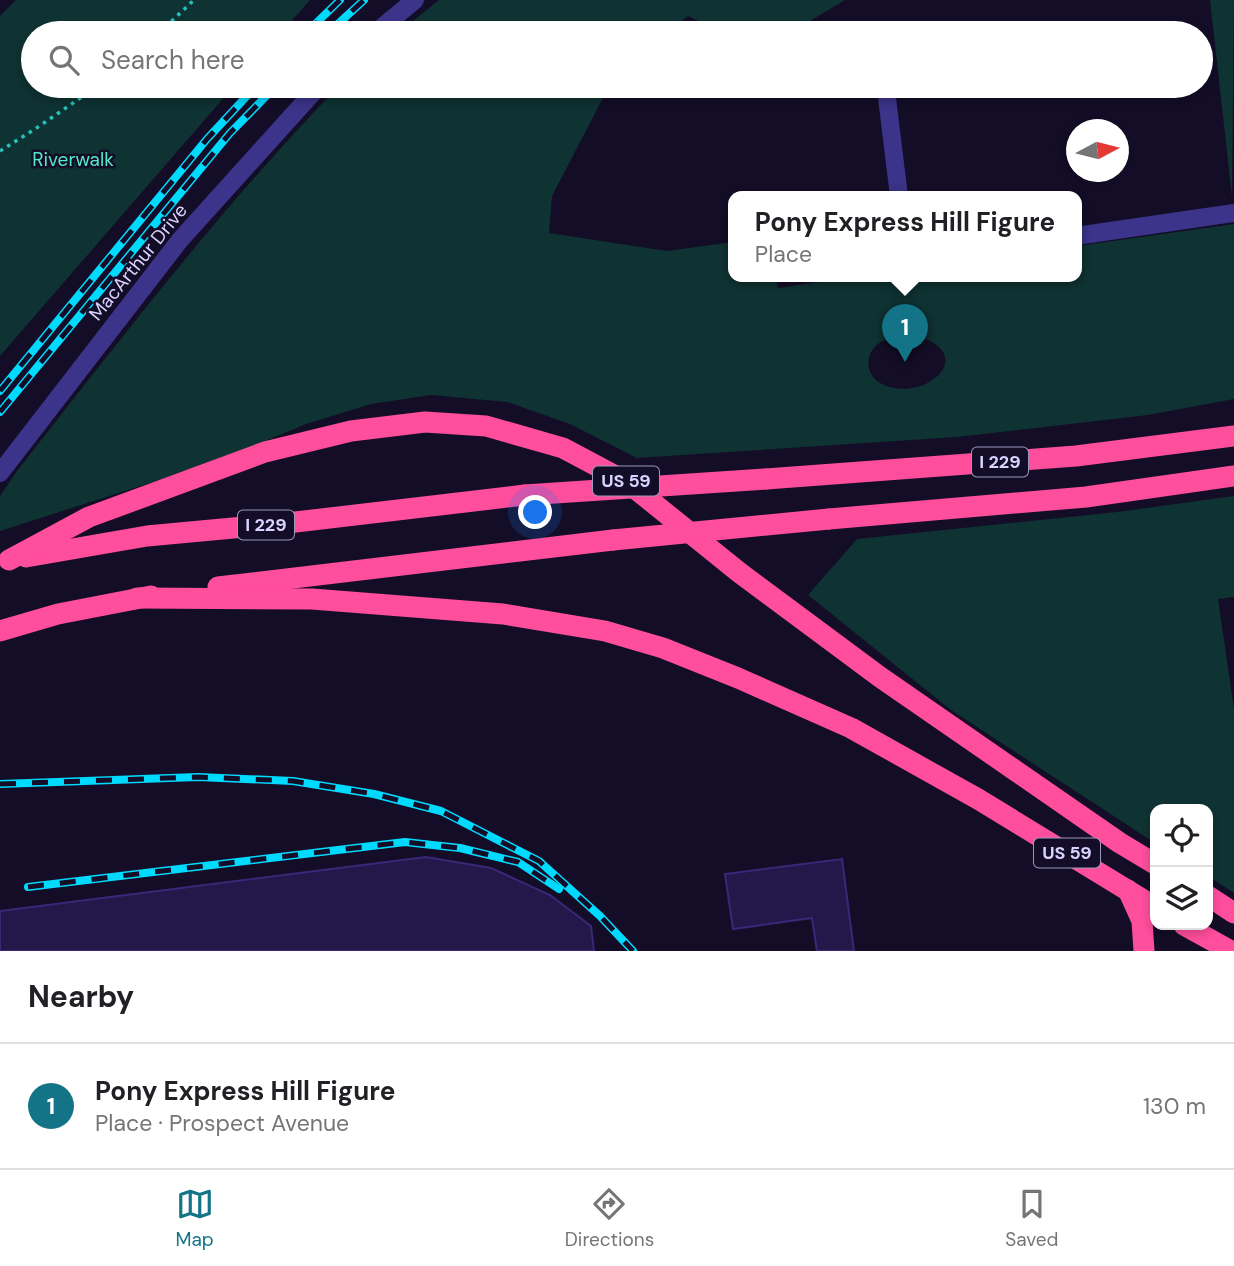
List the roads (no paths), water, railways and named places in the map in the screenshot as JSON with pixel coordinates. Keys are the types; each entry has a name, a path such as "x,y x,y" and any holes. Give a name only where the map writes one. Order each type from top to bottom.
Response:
{"highway":[{"name":"US 59","path":"4,561 89,517 265,452 351,431 425,422 486,426 563,448 627,482 740,573 880,677 1150,861"},
{"name":"I 229","path":"4,561 147,536 287,523 525,495 1076,456 1234,436"},
{"name":"I 229","path":"0,631 58,614 138,598 613,540 1086,496 1234,476"},
{"name":"US 59","path":"138,598 312,599 503,614 605,631 663,648 850,728 978,799 1150,904"},
{"path":"1128,890 1142,920 1144,951"},
{"path":"1213,899 1234,913"},
{"path":"1193,930 1231,951"}],"street":[{"path":"390,21 415,0"},
{"name":"MacArthur Drive","path":"0,473 180,240 307,98"},
{"path":"887,98 898,191"},
{"path":"1082,235 1234,213"}],"railway":[{"path":"318,21 340,0"},
{"path":"341,21 364,0"},
{"path":"0,391 207,139 245,98"},
{"path":"0,412 230,133 264,98"},
{"path":"0,784 198,777 293,781 374,794 441,811 539,861 600,916 633,951"},
{"path":"28,887 405,842 460,848 518,862 559,889"}],"place":[{"name":"Pony Express Hill Figure","path":"905,362"}],"park label":[{"name":"Riverwalk","path":"73,159"}]}
